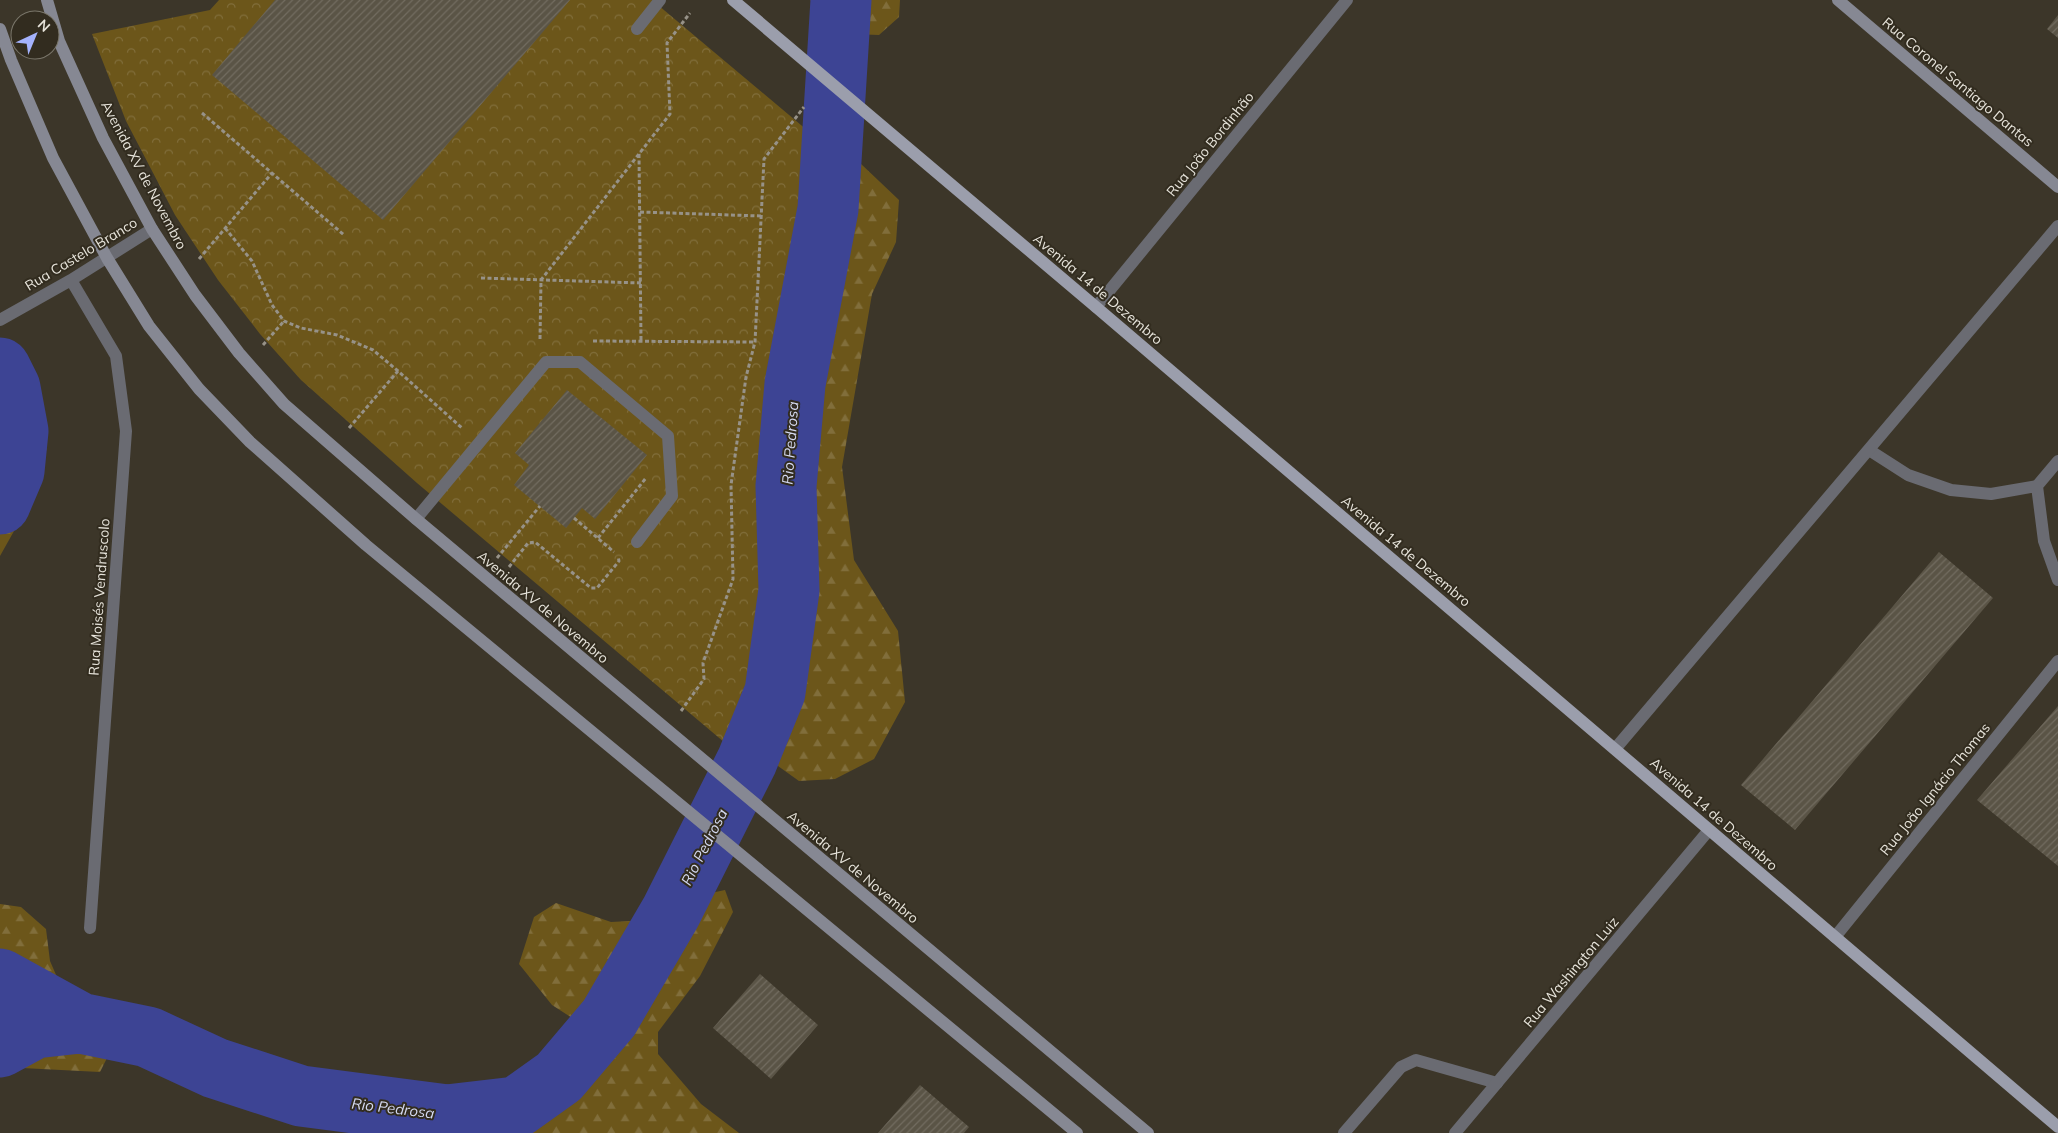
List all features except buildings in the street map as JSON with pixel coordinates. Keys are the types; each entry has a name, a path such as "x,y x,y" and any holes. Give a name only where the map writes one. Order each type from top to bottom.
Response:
{"main road":[{"name":"Avenida XV de Novembro","path":"47,0 59,41 103,138 152,228 195,295 239,352 284,404 416,519 775,822 1148,1133"},
{"name":"Avenida 14 de Dezembro","path":"733,0 2058,1127"},
{"name":"Rua Coronel Santiago Dantas","path":"1838,0 2058,187"},
{"path":"0,29 10,60 53,158 107,258 149,326 199,389 250,442 366,544 1077,1133"}],"street":[{"path":"637,29 660,0"},
{"name":"Rua João Bordinhão","path":"1096,307 1347,0"},
{"path":"1615,749 2058,226"},
{"name":"Rua Castelo Branco","path":"0,320 71,280 152,228"},
{"name":"Rua Moisés Vendruscolo","path":"71,280 116,356 126,431 90,928"},
{"path":"416,519 546,362 580,362 668,436 672,496 637,542"},
{"path":"1869,450 1908,476 1951,490 1991,494 2037,486 2058,461"},
{"path":"2037,486 2044,541 2058,580"},
{"name":"Rua João Ignácio Thomas","path":"1835,937 2058,661"},
{"name":"Rua Washington Luiz","path":"1455,1133 1709,830"},
{"path":"1344,1133 1401,1067 1416,1060 1497,1083"}],"path":[{"path":"549,341 540,341 541,280 670,114 667,43 690,13"},
{"path":"679,713 704,679 703,663 733,579 730,485 746,376 754,342 764,160 804,107"},
{"path":"202,113 344,235"},
{"path":"639,153 641,341"},
{"path":"197,262 272,173"},
{"path":"640,212 761,216"},
{"path":"226,228 252,261 272,305 284,321 301,328 337,335 373,350 466,430"},
{"path":"481,278 640,283"},
{"path":"261,347 284,321"},
{"path":"586,341 754,342"},
{"path":"347,431 398,371"},
{"path":"598,538 650,474"},
{"path":"496,560 540,506"},
{"path":"507,569 528,543 535,542 592,588 597,588 619,561 617,554 574,518"}],"green space":[{"path":"219,0 652,0 820,141 818,202 781,381 773,479 777,589 764,688 737,753 417,483 301,380 260,334 218,280 175,215 126,121 92,34 210,10"},
{"path":"810,0 900,0 899,17 879,35 853,34"},
{"path":"803,127 840,144 899,200 896,242 872,294 842,467 854,560 898,631 905,702 874,759 835,779 799,781 729,731"},
{"path":"24,424 33,428 47,448 32,499 0,556 0,454 6,436"},
{"path":"725,890 733,912 700,976 658,1032 658,1054 701,1104 739,1133 519,1133 560,1112 594,1058 580,1023 552,1005 519,964 534,917 556,903 611,922 648,920 697,896"},
{"path":"0,904 21,907 46,929 50,961 66,998 100,1036 110,1052 100,1072 22,1068 0,1053"}],"waterway":[{"name":"Rio Pedrosa","path":"0,979 80,1023 148,1037 215,1068 301,1096 447,1115 517,1107 559,1077 609,1018 671,912 747,761 775,692 789,590 786,486 795,384 828,209 841,0"},
{"name":"Rio Pedrosa","path":"0,368 10,388 18,431 14,471 0,504"},
{"path":"0,1047 35,1028 80,1023"}]}
